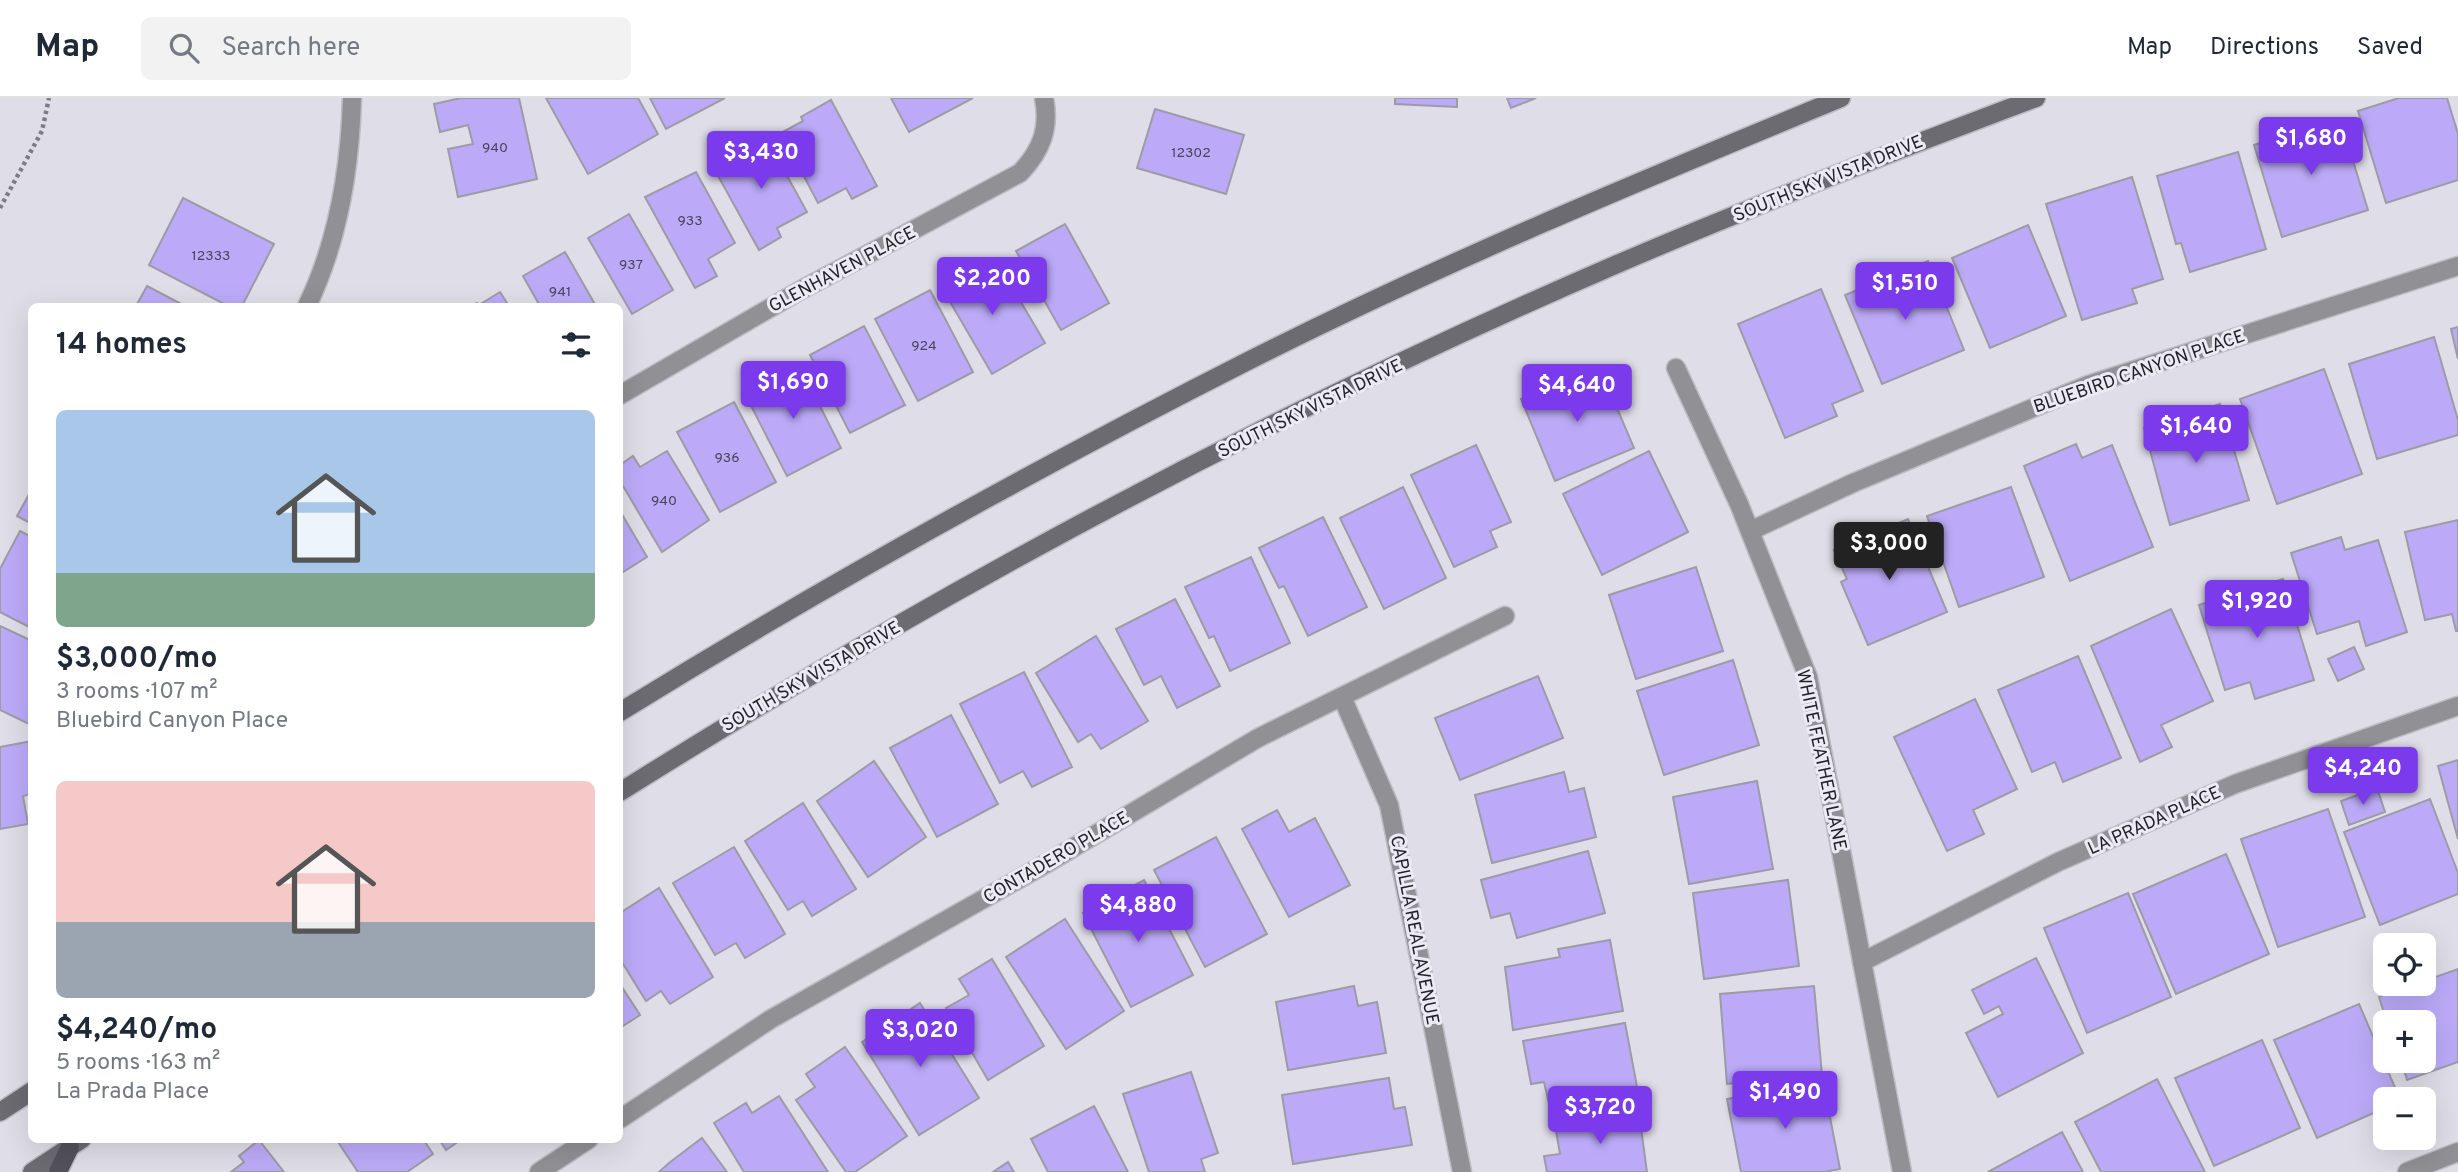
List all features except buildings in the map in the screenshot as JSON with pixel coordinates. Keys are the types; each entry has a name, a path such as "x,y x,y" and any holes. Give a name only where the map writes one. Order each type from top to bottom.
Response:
{"main road":[{"path":"623,710 910,541 1252,359 1582,206 1841,98"},
{"name":"SOUTH SKY VISTA DRIVE","path":"623,790 961,588 1241,440 1431,348 1614,265 1859,164 2036,98"},
{"path":"0,1112 28,1094"},
{"path":"32,1172 76,1143"},
{"path":"58,1172 76,1143"}],"street":[{"path":"308,303 328,253 341,204 352,98"},
{"name":"GLENHAVEN PLACE","path":"623,393 801,290 1012,178 1032,160 1046,128 1044,98"},
{"name":"BLUEBIRD CANYON PLACE","path":"1750,531 1853,483 2088,385 2458,266"},
{"name":"WHITE FEATHER LANE","path":"1676,368 1750,531 1808,677 1902,1172"},
{"name":"CONTADERO PLACE","path":"623,1117 771,1019 1049,862 1258,738 1505,616"},
{"name":"CAPILLA REAL AVENUE","path":"1342,696 1389,805 1462,1172"},
{"name":"LA PRADA PLACE","path":"1862,962 2058,862 2235,784 2458,706"},
{"path":"539,1172 583,1143"},
{"path":"2407,1172 2458,1152"}],"path":[{"path":"0,208 42,131 49,98"}]}
